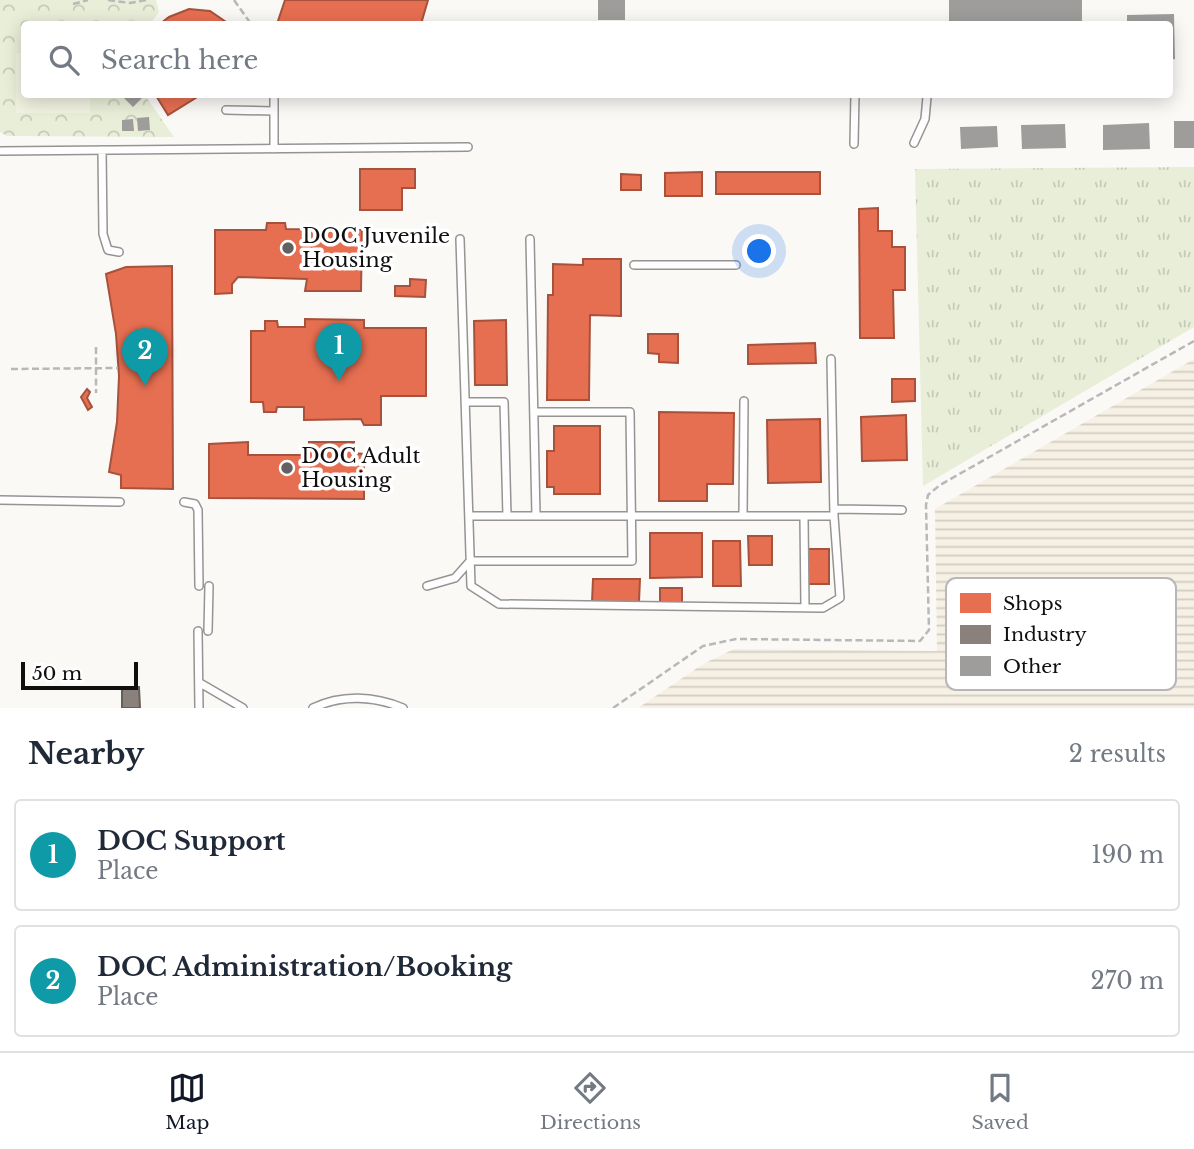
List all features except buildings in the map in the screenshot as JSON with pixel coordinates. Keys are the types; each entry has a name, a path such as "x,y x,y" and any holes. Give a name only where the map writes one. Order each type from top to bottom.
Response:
{"lane":[{"path":"274,98 274,149"},
{"path":"854,144 855,98"},
{"path":"914,143 925,119 927,98"},
{"path":"226,110 274,111"},
{"path":"0,151 468,147"},
{"path":"102,150 105,245 108,250 119,252"},
{"path":"460,239 471,586 499,604 824,608 840,598 834,512 831,359"},
{"path":"530,239 536,516"},
{"path":"634,265 736,265"},
{"path":"743,516 744,401"},
{"path":"466,402 504,402 507,516"},
{"path":"427,586 455,578 470,561 632,561 630,412 534,412"},
{"path":"0,500 120,502"},
{"path":"184,502 195,504 198,510 199,586"},
{"path":"469,516 804,517 834,512 902,510"},
{"path":"804,517 805,608"},
{"path":"208,586 208,631"},
{"path":"198,631 199,708"},
{"path":"200,682 243,708"},
{"path":"313,708 352,698 376,699 403,708"}],"path":[{"path":"73,4 88,0"},
{"path":"108,0 130,3 145,0"},
{"path":"234,0 249,21"},
{"path":"613,708 703,646 736,639 920,641 929,630 928,495 940,485 1194,341"},
{"path":"96,347 96,394"},
{"path":"11,369 118,368"}],"shaded area":[{"path":"1194,359 1194,708 638,708 703,664 734,649 937,651 935,509"}],"green space":[{"path":"0,0 156,0 159,12 152,21 21,21 21,98 147,98 174,137 7,136 0,132"},
{"path":"16,53 21,53 21,98 90,98 90,113 16,113"},
{"path":"1194,167 1194,327 923,486 915,169"}],"place":[{"name":"DOC Juvenile Housing","path":"288,248"},
{"name":"DOC Support","path":"339,381"},
{"name":"DOC Administration/Booking","path":"145,386"},
{"name":"DOC Adult Housing","path":"287,468"}]}
